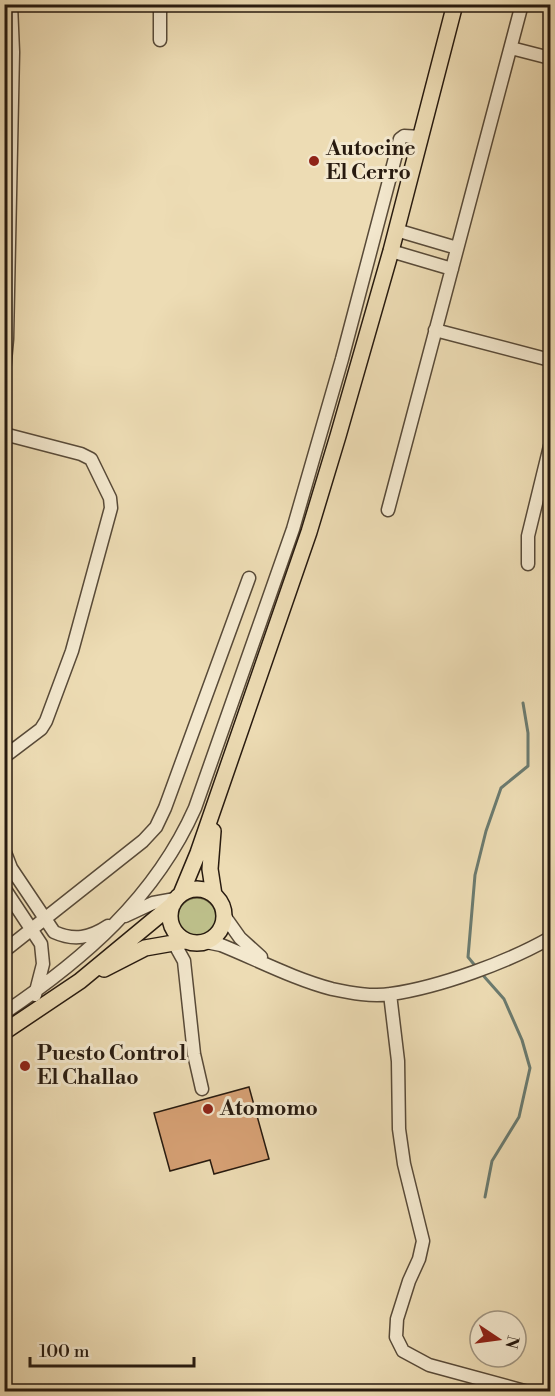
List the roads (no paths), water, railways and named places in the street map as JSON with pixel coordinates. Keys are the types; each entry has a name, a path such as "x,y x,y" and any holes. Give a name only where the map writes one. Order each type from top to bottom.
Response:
{"main road":[{"path":"180,942 171,926 170,912 198,853 287,574 309,532 391,251 455,4"},
{"path":"214,895 210,855 217,798"},
{"path":"4,1032 80,981 187,891 201,890 214,895 218,900 223,914 221,927 206,942 180,942 145,948 80,981"}],"street":[{"path":"4,372 13,52 11,4"},
{"path":"160,4 160,40"},
{"path":"388,510 522,4"},
{"path":"511,48 550,58"},
{"path":"4,1013 88,951 123,917 171,855 184,832 287,574 293,529 342,359 400,139 404,136 421,136"},
{"path":"396,230 457,248"},
{"path":"391,251 452,269"},
{"path":"435,330 550,360"},
{"path":"342,359 360,363"},
{"path":"321,433 338,436"},
{"path":"4,434 81,454 91,459 110,498 111,508 72,651 46,721 41,729 4,757"},
{"path":"528,564 528,536 550,446"},
{"path":"293,529 309,532"},
{"path":"4,951 143,841 156,827 249,578"},
{"path":"4,850 11,868 45,919 54,932 64,937 79,939 102,930 153,903 176,899"},
{"path":"4,888 41,944 43,955 31,1014"},
{"path":"223,914 240,938 274,966"},
{"path":"206,942 221,945 294,976 333,989 361,994 390,994 452,979 519,954 550,938"},
{"path":"180,942 194,1054 202,1089"},
{"path":"390,994 398,1061 399,1129 404,1164 423,1241 398,1318 396,1337 403,1351 429,1365 528,1392"}],"waterway":[{"path":"477,968 468,957 475,875 486,831 501,788 528,766 528,733 523,703"},
{"path":"481,973 504,999 522,1040 530,1068 519,1117 492,1161 485,1197"}],"place":[{"name":"Autocine El Cerro","path":"314,161"},
{"name":"Puesto Control El Challao","path":"25,1066"},
{"name":"Atomomo","path":"208,1109"}]}
